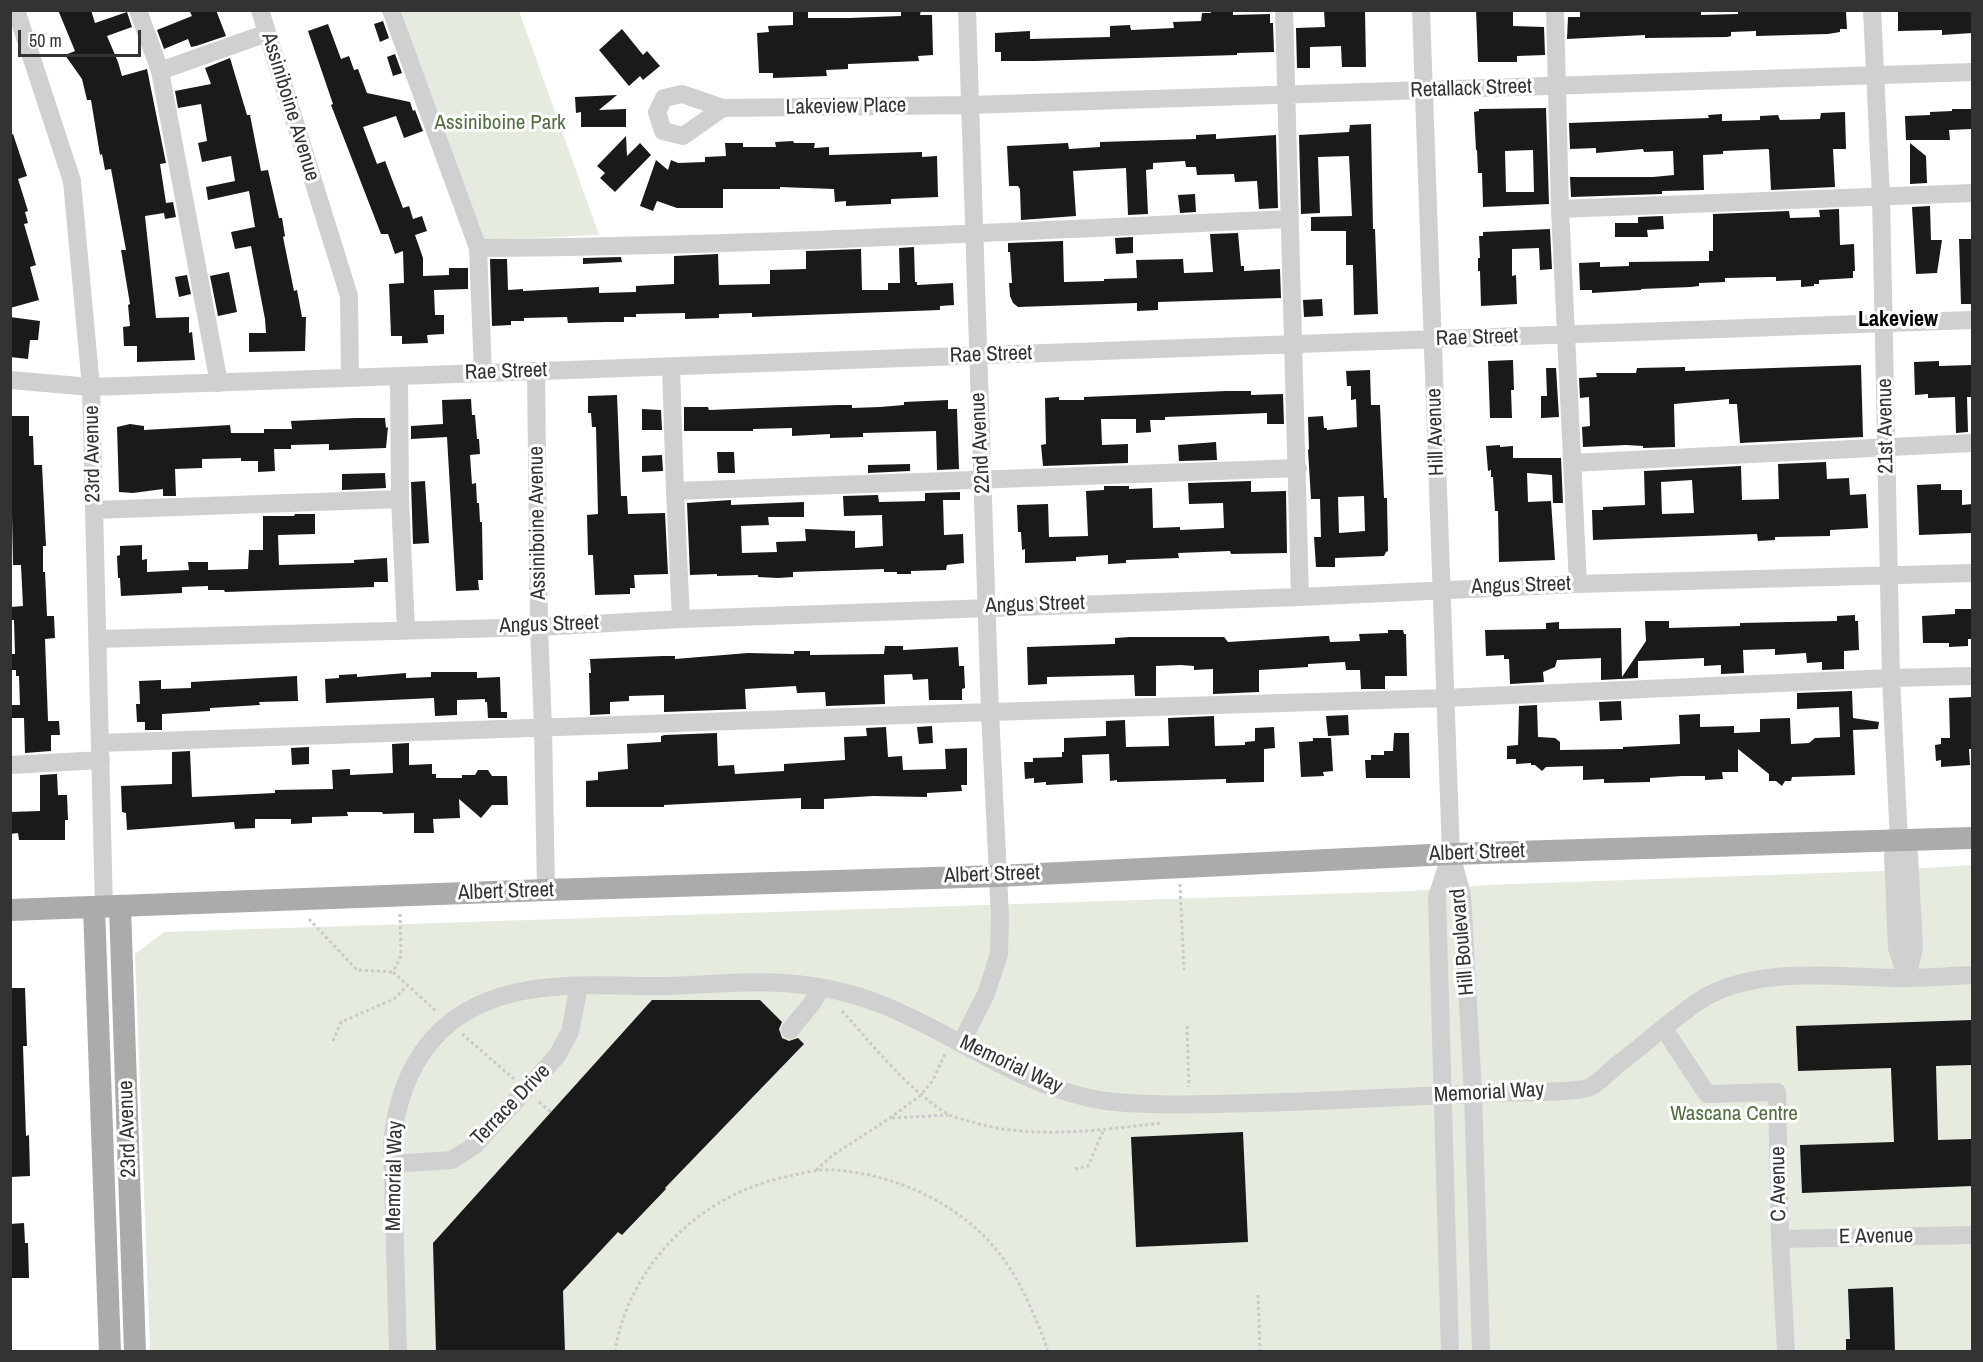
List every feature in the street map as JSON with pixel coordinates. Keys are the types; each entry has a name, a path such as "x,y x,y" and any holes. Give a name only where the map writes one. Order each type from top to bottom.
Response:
{"main road":[{"name":"Albert Street","path":"10,910 998,876 1451,854 1972,838"},
{"name":"23rd Avenue","path":"106,908 110,1352"},
{"name":"23rd Avenue","path":"106,908 135,1352"}],"street":[{"name":"23rd Avenue","path":"16,10 72,182 91,387 106,908"},
{"path":"138,10 160,71 219,383"},
{"path":"391,10 478,249 483,373"},
{"name":"22nd Avenue","path":"957,1041 986,994 999,954 1000,917 977,356 967,10"},
{"path":"1284,10 1300,597"},
{"name":"Hill Avenue","path":"1421,10 1451,854"},
{"path":"1555,10 1560,209 1578,584"},
{"name":"21st Avenue","path":"1872,10 1885,323 1885,447 1891,678 1899,841 1909,854 1914,948 1907,978"},
{"path":"160,71 267,18"},
{"name":"Assiniboine Avenue","path":"267,18 349,296 350,378"},
{"name":"Retallack Street","path":"970,105 1972,72"},
{"name":"Lakeview Place","path":"723,108 970,105"},
{"path":"1560,209 1972,193"},
{"path":"478,249 974,233 1290,219"},
{"name":"Rae Street","path":"10,380 91,387 1972,320"},
{"path":"671,366 681,619"},
{"name":"Assiniboine Avenue","path":"536,371 539,627 546,890"},
{"path":"399,376 400,499 406,630"},
{"path":"1572,463 1972,442"},
{"path":"675,491 1298,468"},
{"path":"94,510 400,499"},
{"name":"Angus Street","path":"98,639 539,627 681,619 1300,597 1578,584 1972,573"},
{"path":"10,765 100,752 543,728 1445,698 1972,676"},
{"name":"Hill Boulevard","path":"1451,854 1462,895 1473,1094 1481,1352"},
{"name":"Hill Boulevard","path":"1450,1352 1437,897 1451,854"},
{"name":"Memorial Way","path":"398,1352 392,1164 395,1114 403,1088 414,1064 446,1025 467,1011 511,994 546,987 678,986 779,982 837,990 878,1003 1043,1084 1108,1101 1142,1104 1211,1104 1588,1088 1701,1000 1731,986 1757,980 1797,976 1907,978 1972,975"},
{"name":"Terrace Drive","path":"392,1164 452,1160 475,1144 557,1056 570,1032 579,986"},
{"path":"790,1030 813,1002 820,988"},
{"name":"C Avenue","path":"1664,1029 1707,1094 1777,1092 1780,1239 1786,1352"},
{"name":"E Avenue","path":"1780,1239 1972,1235"}],"path":[{"path":"1179,867 1184,970"},
{"path":"291,900 357,970 393,972"},
{"path":"333,1041 341,1022 394,999 408,985"},
{"path":"815,1171 833,1155 921,1095 957,1041"},
{"path":"890,1118 948,1115"},
{"path":"1075,1169 1088,1166 1104,1129"},
{"path":"615,1352 626,1310 648,1268 684,1228 704,1212 744,1189 774,1179 833,1170 871,1175 920,1191 961,1216 986,1238 1008,1264 1022,1288 1048,1352"},
{"path":"1258,1295 1260,1352"}],"green space":[{"name":"Assiniboine Park","path":"401,11 519,11 599,235 484,240"},
{"name":"Wascana Centre","path":"1972,865 1972,1351 150,1351 135,954 164,932 1413,891 1486,885 1881,871"}],"building":[{"path":"58,10 91,10 95,23 127,12 132,27 107,36 122,76 147,69 166,163 160,164 166,203 173,202 176,217 165,219 164,213 145,216 156,318 189,317 189,333 192,332 195,360 137,362 137,346 124,346 123,327 130,326 128,305 130,304 121,250 126,250 111,169 105,170 102,154 100,155 91,100 87,100 82,79 65,55 75,51"},
{"path":"189,10 216,10 226,36 191,47 188,39 164,49 157,30 192,16"},
{"path":"901,10 921,10 920,15 932,15 933,55 918,56 919,61 848,64 848,69 826,70 827,76 773,78 773,73 759,73 757,33 769,32 768,26 793,25 793,12 808,12 808,18 849,18 901,16"},
{"path":"1210,10 1233,10 1233,15 1270,14 1270,23 1273,23 1274,52 1001,61 1001,52 995,52 995,33 1030,31 1030,39 1110,37 1110,26 1130,25 1131,30 1174,28 1173,22 1201,21 1202,13 1211,13"},
{"path":"1324,10 1365,10 1366,67 1342,67 1341,46 1310,47 1310,68 1297,68 1296,28 1325,27"},
{"path":"1476,10 1513,10 1513,26 1544,27 1545,55 1517,56 1517,62 1478,62"},
{"path":"1701,10 1701,15 1738,14 1738,10 1839,10 1846,12 1847,29 1828,34 1756,36 1756,31 1731,32 1731,36 1727,37 1645,38 1645,35 1567,39 1568,17 1580,17 1580,12"},
{"path":"1898,10 1972,10 1972,33 1942,35 1942,30 1898,31"},
{"path":"383,21 389,38 380,42 374,24"},
{"path":"328,24 341,59 349,56 354,70 358,69 367,93 410,102 423,131 404,138 396,116 363,127 377,164 385,161 403,208 409,206 413,219 422,216 427,231 415,235 423,258 423,276 449,275 449,268 468,268 468,289 434,290 435,315 444,315 444,334 427,335 428,343 402,344 402,336 391,336 389,284 404,283 403,251 395,254 388,234 381,234 331,105 333,104 308,31"},
{"path":"622,29 643,55 647,51 660,66 643,80 640,76 629,86 599,50"},
{"path":"395,54 402,73 393,76 387,57"},
{"path":"230,58 247,115 250,115 261,171 268,170 279,218 282,218 285,236 283,237 294,291 297,290 302,317 306,317 305,351 249,352 249,333 266,333 265,319 251,246 235,249 231,232 255,227 249,191 208,200 206,187 235,181 231,156 202,162 198,143 207,141 201,104 178,108 175,91 211,84 205,68"},
{"path":"617,95 599,110 626,109 626,127 581,127 581,112 576,113 575,97"},
{"path":"1546,108 1549,204 1483,207 1482,173 1478,173 1474,112 1479,109","holes":["1533,150 1534,192 1506,192 1505,151"]},
{"path":"1952,109 1972,109 1972,129 1949,130 1950,140 1906,140 1905,116 1930,115 1930,112 1952,111"},
{"path":"1845,112 1846,149 1833,149 1835,187 1771,190 1768,149 1723,151 1723,154 1703,155 1704,190 1571,197 1570,177 1674,175 1673,151 1644,152 1643,149 1596,153 1596,148 1570,149 1569,123 1709,118 1708,115 1722,114 1722,121 1760,120 1760,116 1778,115 1780,120 1820,119 1821,113"},
{"path":"1371,124 1373,229 1375,229 1378,314 1354,315 1353,265 1346,265 1346,231 1311,231 1311,217 1352,216 1349,156 1318,157 1320,213 1301,214 1299,135 1349,132 1350,125"},
{"path":"13,134 27,176 18,179 28,211 25,212 28,223 24,224 36,265 30,267 39,300 10,308 10,135"},
{"path":"1216,134 1216,139 1276,135 1278,208 1259,209 1257,181 1235,182 1234,174 1197,175 1196,167 1186,167 1185,161 1153,163 1153,169 1146,170 1148,214 1128,215 1126,168 1073,171 1076,216 1021,220 1020,189 1018,186 1009,186 1007,146 1068,143 1069,149 1100,147 1100,142 1196,139 1196,135"},
{"path":"626,136 627,156 640,143 651,155 615,192 600,178 605,173 597,166"},
{"path":"793,141 794,143 815,143 814,148 829,147 829,155 922,152 922,157 937,156 938,197 891,199 891,204 846,206 846,201 835,202 834,189 780,187 780,189 723,189 723,208 677,208 657,201 653,211 640,206 656,160 668,170 671,160 678,163 705,162 705,157 726,156 725,143 743,143 743,147 776,147 775,142"},
{"path":"1910,143 1926,156 1927,183 1910,184"},
{"path":"1195,194 1196,212 1180,213 1178,195"},
{"path":"1930,206 1931,240 1942,240 1937,273 1916,274 1912,207"},
{"path":"1839,209 1840,245 1854,244 1853,278 1819,280 1819,284 1814,284 1814,286 1801,287 1801,280 1776,281 1776,277 1771,277 1725,278 1725,282 1699,283 1699,286 1691,287 1592,293 1592,290 1580,290 1579,263 1600,262 1600,267 1629,266 1629,262 1709,261 1709,251 1713,251 1713,214 1789,211 1790,218 1820,217 1819,210"},
{"path":"1663,216 1664,229 1647,230 1648,237 1615,237 1615,223 1638,223 1638,217"},
{"path":"1550,229 1552,269 1540,270 1539,248 1512,249 1512,276 1516,275 1517,304 1481,306 1480,271 1478,271 1479,236 1483,236 1483,232"},
{"path":"1238,233 1241,266 1244,266 1244,271 1280,269 1281,298 1158,302 1158,310 1137,311 1137,303 1018,307 1010,296 1009,283 1012,283 1008,243 1063,241 1064,282 1104,281 1104,279 1137,278 1136,260 1183,259 1184,273 1213,272 1210,234"},
{"path":"1133,237 1133,253 1116,254 1115,238"},
{"path":"1959,239 1972,239 1972,304 1961,304"},
{"path":"914,247 917,285 953,283 954,305 940,306 940,310 752,317 752,313 719,314 719,318 685,319 685,313 636,314 636,317 624,317 624,322 568,323 567,317 524,318 524,321 511,321 511,325 492,326 490,259 507,259 508,290 599,287 599,293 636,292 636,286 674,284 674,256 718,254 719,285 770,284 770,270 806,269 806,251 861,249 862,290 888,290 888,283 900,283 899,248"},
{"path":"621,257 622,262 583,264 583,258"},
{"path":"229,272 237,312 218,316 210,276"},
{"path":"187,275 191,294 179,297 175,277"},
{"path":"1322,299 1323,316 1304,317 1303,300"},
{"path":"10,317 40,321 38,340 30,340 28,359 10,357"},
{"path":"1513,360 1512,418 1490,418 1488,361"},
{"path":"1939,361 1939,366 1972,365 1972,397 1967,397 1968,432 1956,433 1955,397 1928,398 1928,394 1915,395 1914,362"},
{"path":"1861,365 1863,437 1740,443 1737,404 1729,404 1729,399 1674,404 1675,447 1643,448 1643,446 1626,445 1583,447 1582,427 1590,426 1589,397 1580,398 1579,378 1597,377 1596,373 1636,373 1637,368 1685,367 1685,371"},
{"path":"1546,368 1556,368 1559,417 1541,418 1541,396 1547,396"},
{"path":"1370,370 1371,405 1380,405 1384,498 1387,498 1388,551 1384,556 1335,558 1335,567 1316,567 1314,537 1321,537 1320,499 1311,499 1308,417 1323,416 1324,428 1327,430 1357,427 1356,399 1351,400 1351,386 1347,386 1346,371","holes":["1364,496 1365,531 1339,533 1338,497"]},
{"path":"1251,391 1251,395 1283,394 1284,424 1267,424 1267,413 1165,417 1165,420 1150,420 1151,432 1136,433 1136,419 1101,419 1102,445 1128,444 1128,463 1043,466 1041,445 1046,444 1045,398 1084,400 1084,397"},
{"path":"617,395 621,496 627,496 628,514 665,513 668,574 634,575 635,588 630,588 630,594 595,595 593,555 588,555 587,515 598,514 596,427 592,427 591,413 588,413 588,396"},
{"path":"471,399 480,454 470,455 472,484 476,483 477,503 479,503 480,522 482,522 483,580 478,580 479,590 456,591 447,437 411,439 411,426 443,424 442,400"},
{"path":"948,400 948,409 957,409 959,469 937,470 936,431 863,433 863,437 830,438 830,434 792,436 792,428 753,429 753,431 684,431 684,407 708,407 709,410 852,405 852,408"},
{"path":"642,409 661,410 662,430 642,430"},
{"path":"10,416 29,416 29,436 33,436 34,465 42,465 46,546 43,546 43,572 45,572 47,616 54,616 55,638 45,639 48,721 59,721 60,735 51,735 51,751 25,753 24,718 10,718 10,705 20,705 19,676 16,676 16,670 11,670 10,654 15,654 14,620 12,620 11,607 23,606 21,565 13,565"},
{"path":"385,418 386,428 388,427 386,448 329,450 329,444 291,445 291,449 274,449 275,471 258,472 258,461 241,461 241,458 202,459 202,468 175,469 176,496 163,496 163,489 133,493 119,492 117,427 130,424 144,426 144,430 230,425 231,433 264,433 264,429 292,429 291,421"},
{"path":"1216,442 1217,460 1179,461 1178,445"},
{"path":"1500,445 1500,447 1513,446 1513,458 1561,458 1563,503 1553,503 1552,475 1527,473 1528,502 1551,501 1555,560 1499,562 1498,511 1495,511 1493,477 1491,477 1491,470 1488,471 1486,446"},
{"path":"717,452 734,452 735,473 718,473"},
{"path":"662,455 663,471 642,472 642,456"},
{"path":"1826,462 1827,479 1849,478 1850,495 1866,494 1868,528 1830,530 1830,536 1775,537 1775,540 1758,541 1757,534 1593,540 1592,510 1603,510 1603,507 1645,505 1644,471 1741,466 1742,500 1779,499 1778,464","holes":["1692,480 1694,513 1662,514 1661,482"]},
{"path":"910,464 910,471 868,473 868,465"},
{"path":"385,473 386,488 342,490 342,474"},
{"path":"425,481 429,543 413,544 411,482"},
{"path":"1251,481 1251,492 1286,491 1287,553 1231,554 1230,551 1178,553 1179,558 1126,560 1126,563 1108,564 1108,555 1076,557 1076,561 1025,563 1025,549 1022,550 1021,532 1018,532 1017,505 1048,504 1049,537 1088,536 1086,491 1104,490 1104,486 1129,486 1129,489 1152,488 1153,528 1180,527 1180,530 1224,528 1223,503 1189,504 1188,483"},
{"path":"1941,484 1941,490 1962,490 1962,505 1972,504 1972,533 1919,535 1917,485"},
{"path":"960,492 960,500 943,500 944,535 963,534 964,563 947,565 946,570 911,571 911,574 884,572 884,569 793,572 793,577 778,578 758,577 758,575 690,575 687,503 731,500 731,505 804,502 804,517 768,517 769,525 741,526 742,553 777,552 776,542 806,541 805,529 855,531 855,548 883,546 882,515 844,516 843,496 878,495 879,502 925,501 925,493"},
{"path":"295,514 315,514 315,534 278,535 279,565 354,563 354,560 387,558 388,582 374,582 374,587 225,592 224,590 208,590 208,586 182,587 182,593 121,596 117,556 120,555 120,546 142,545 142,560 147,559 147,572 189,570 188,562 208,562 208,570 248,569 249,550 263,550 263,516 294,516"},
{"path":"1955,609 1972,609 1972,639 1968,639 1968,646 1949,647 1949,643 1923,643 1922,616 1955,614"},
{"path":"1855,615 1855,621 1858,621 1859,650 1844,651 1844,669 1822,670 1822,662 1807,663 1806,653 1775,655 1775,649 1743,650 1744,673 1721,674 1721,665 1704,666 1704,658 1638,661 1638,678 1601,680 1601,658 1557,660 1555,667 1543,672 1544,682 1510,684 1509,659 1504,659 1504,655 1486,656 1485,630 1546,629 1546,623 1559,622 1559,629 1621,628 1622,677 1646,641 1645,621 1669,621 1669,628 1740,626 1740,623 1837,621 1837,616"},
{"path":"1388,630 1403,630 1406,634 1407,676 1385,676 1385,689 1361,689 1360,670 1346,670 1345,662 1259,670 1259,692 1213,694 1213,669 1194,670 1194,666 1181,665 1156,666 1156,696 1135,696 1134,675 1047,677 1047,684 1028,685 1027,647 1115,644 1115,638 1130,637 1224,637 1228,642 1329,636 1330,642 1360,641 1359,634 1388,633"},
{"path":"885,646 903,646 903,650 958,647 959,666 964,666 965,688 962,689 962,700 929,700 928,679 913,680 912,674 884,675 885,704 826,706 825,692 797,693 796,686 745,689 746,709 664,712 664,695 629,696 629,701 610,702 610,714 590,715 590,659 675,656 675,659 748,653 794,654 794,651 810,651 810,655 884,654"},
{"path":"431,672 477,672 477,678 500,677 501,712 507,712 507,718 488,718 485,699 457,700 457,715 435,716 434,698 326,703 325,679 339,678 339,675 357,674 357,677 406,673 406,678 431,677"},
{"path":"297,676 298,701 259,702 260,705 162,714 162,730 145,730 145,722 137,722 136,704 140,704 139,681 161,680 161,689 191,688 191,682"},
{"path":"1852,691 1853,718 1879,722 1878,729 1853,730 1855,775 1792,777 1791,781 1785,781 1782,786 1776,781 1769,781 1769,774 1738,749 1738,772 1722,772 1723,779 1705,780 1705,776 1682,776 1650,778 1650,782 1604,783 1604,779 1583,780 1583,766 1546,767 1542,771 1531,763 1516,764 1516,759 1507,759 1507,746 1518,745 1519,706 1537,705 1538,737 1555,738 1560,742 1560,750 1623,749 1623,747 1680,744 1679,715 1700,714 1700,727 1734,726 1734,733 1760,732 1760,719 1790,718 1791,744 1809,743 1815,738 1840,737 1839,707 1797,709 1797,693"},
{"path":"1972,697 1970,765 1941,767 1941,760 1936,761 1935,745 1941,744 1941,738 1950,738 1949,698"},
{"path":"1621,701 1622,720 1600,721 1599,702"},
{"path":"1348,715 1349,735 1328,736 1326,716"},
{"path":"1214,716 1215,746 1245,745 1245,742 1255,741 1255,728 1274,727 1275,748 1264,749 1264,782 1226,783 1226,779 1110,781 1109,754 1082,755 1083,783 1046,785 1046,782 1034,783 1034,778 1025,779 1024,762 1033,762 1033,758 1062,757 1064,738 1106,736 1106,721 1125,720 1126,747 1169,746 1168,718"},
{"path":"932,726 933,743 919,744 917,727"},
{"path":"886,727 888,757 902,756 903,770 946,769 945,749 967,748 967,785 961,785 962,791 927,793 927,797 873,796 824,799 824,809 801,809 801,798 664,805 664,807 586,807 586,781 598,780 598,772 628,769 627,744 661,742 661,736 665,735 717,733 718,766 734,765 735,774 784,771 784,764 845,760 844,737 867,736 866,728"},
{"path":"1394,733 1409,733 1410,778 1366,778 1365,760 1371,760 1371,755 1384,755 1384,751 1393,751"},
{"path":"1313,738 1331,738 1333,771 1323,772 1324,776 1301,777 1299,742 1313,741"},
{"path":"409,743 409,765 432,764 432,774 436,774 436,778 462,778 462,775 475,775 478,770 488,770 492,776 507,776 508,805 492,805 481,818 459,799 460,818 433,819 434,833 414,833 414,813 347,812 348,816 312,817 312,823 291,824 291,819 255,819 255,828 235,829 234,822 127,830 126,813 122,812 121,786 172,784 172,752 190,751 192,797 275,793 275,790 333,789 332,770 350,769 350,775 393,773 392,744"},
{"path":"309,747 309,764 292,765 291,748"},
{"path":"57,774 58,795 67,795 68,820 65,820 65,840 19,840 18,833 10,834 10,812 40,811 40,775"},
{"path":"10,988 25,988 27,1046 23,1046 26,1136 29,1135 30,1176 10,1177"},
{"path":"652,1000 760,1000 782,1022 779,1029 782,1038 789,1041 798,1038 804,1044 622,1235 618,1232 563,1291 565,1352 436,1352 433,1243"},
{"path":"1972,1020 1972,1065 1936,1066 1938,1140 1972,1139 1972,1186 1802,1193 1800,1145 1894,1142 1891,1068 1798,1071 1796,1026"},
{"path":"1243,1132 1248,1242 1136,1247 1131,1137"},
{"path":"24,1223 25,1243 28,1243 29,1278 10,1278 10,1224"},
{"path":"1893,1287 1895,1352 1846,1352 1846,1339 1850,1339 1848,1289"}],"district":[{"name":"Lakeview","path":"1898,320"}]}
